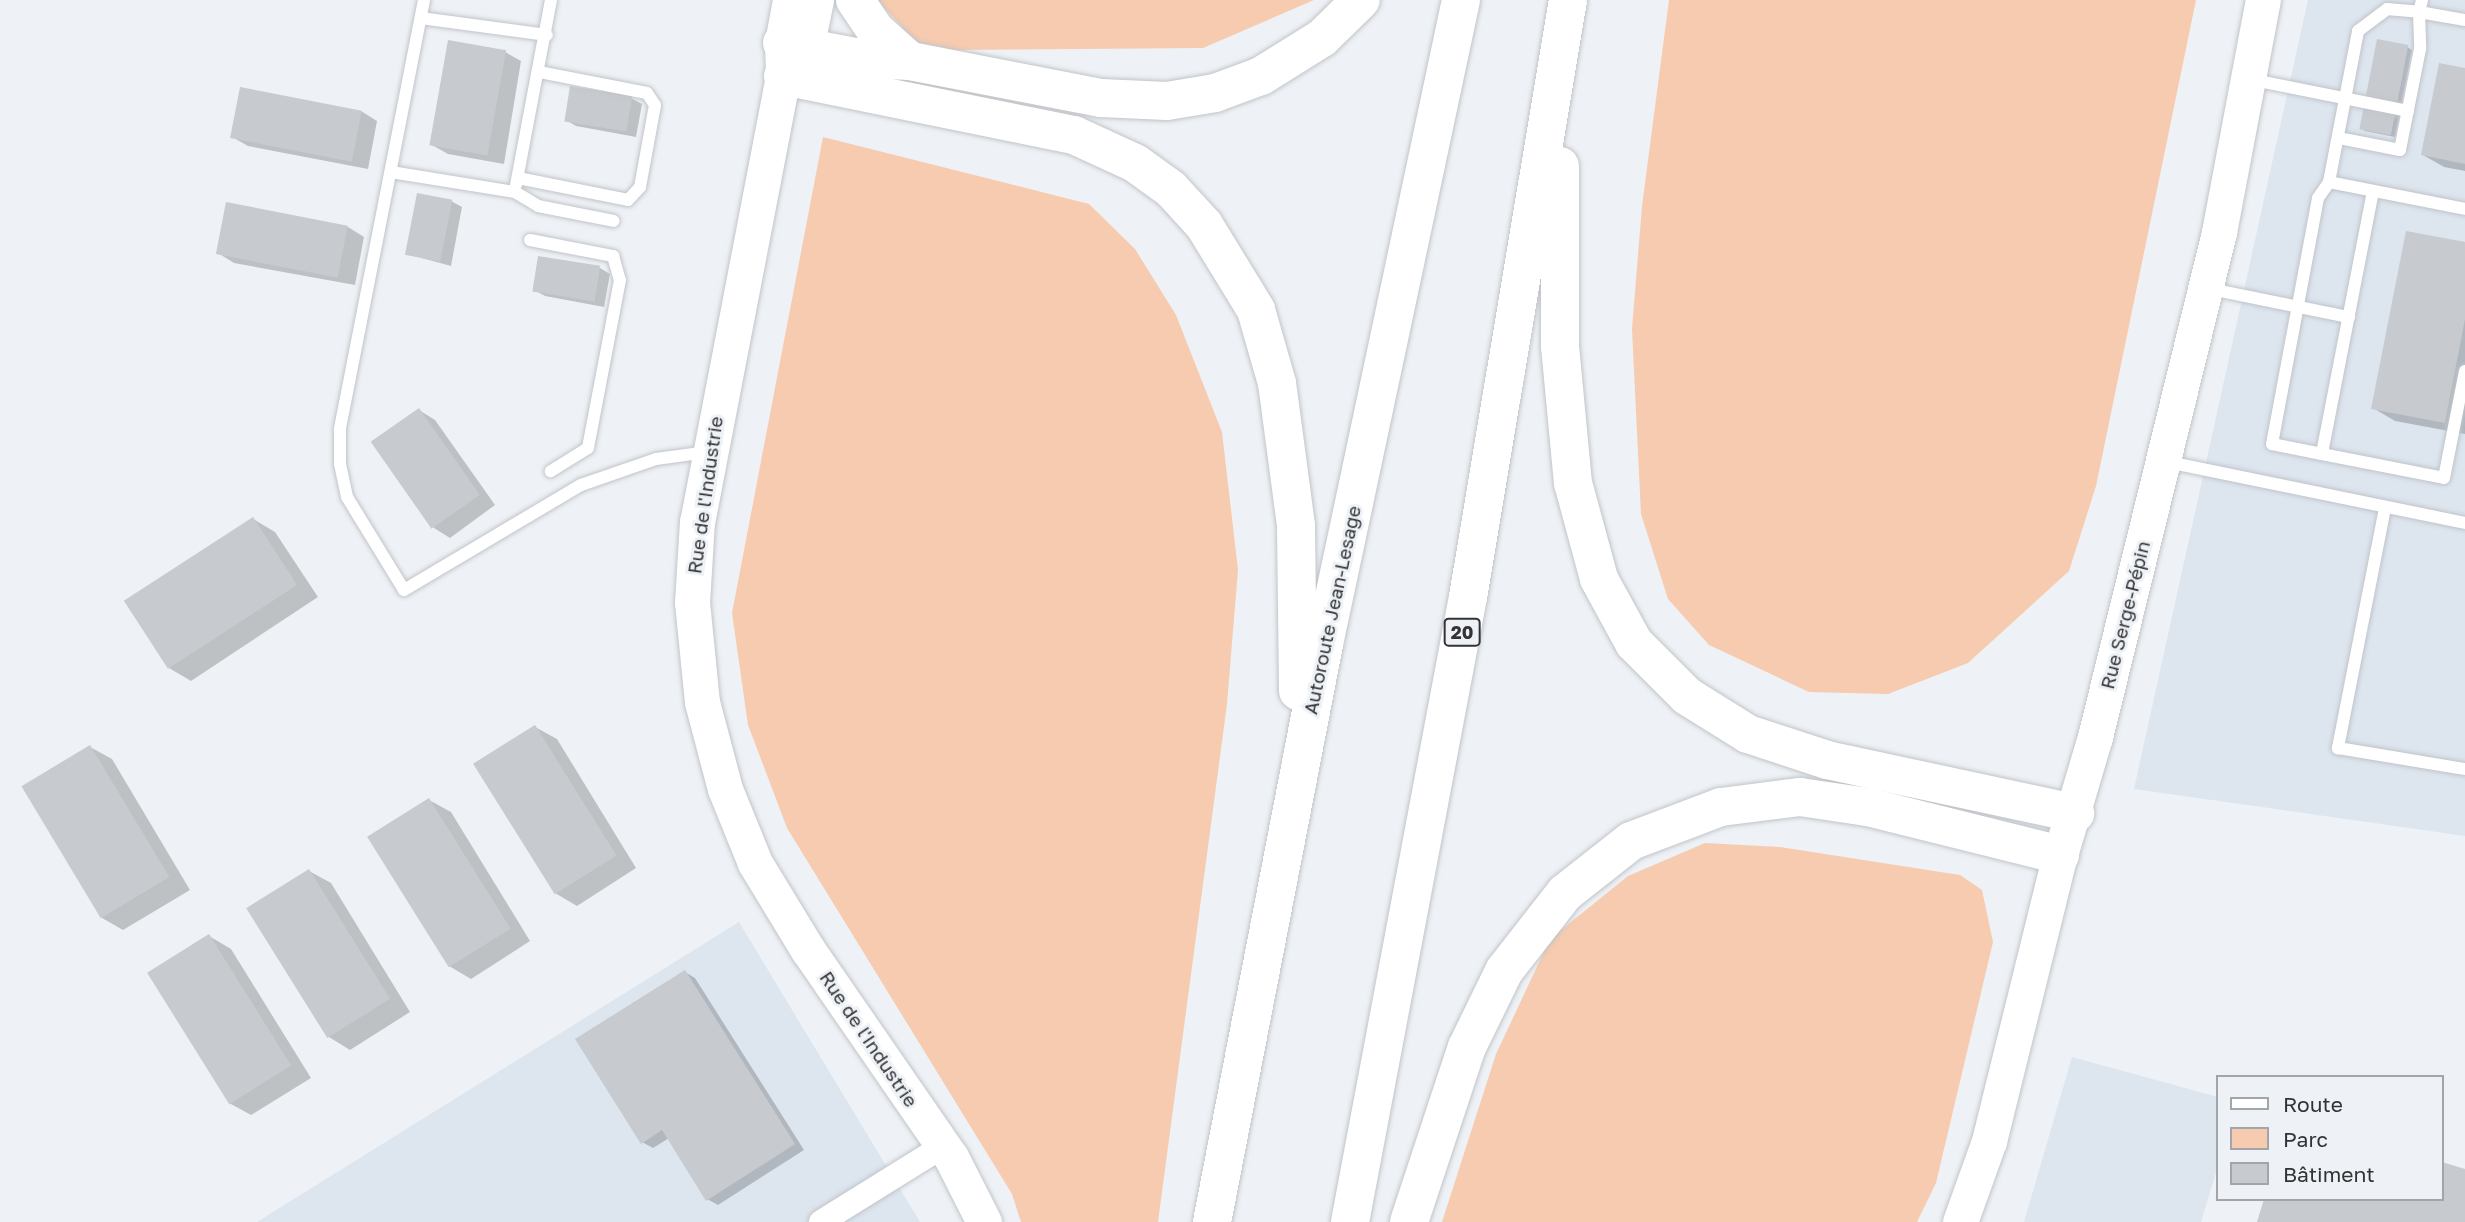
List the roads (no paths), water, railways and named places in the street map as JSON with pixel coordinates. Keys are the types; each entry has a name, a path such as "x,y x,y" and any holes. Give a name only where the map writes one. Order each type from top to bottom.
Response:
{"highway":[{"path":"855,0 875,30 911,61"},
{"path":"791,56 911,61 1101,98 1179,99 1226,89 1284,64 1322,38 1361,0"},
{"name":"Autoroute Jean-Lesage","path":"1212,1222 1299,772 1461,0"},
{"name":"20","path":"1350,1222 1468,597 1568,0"},
{"path":"1562,39 1559,322 1568,444 1592,561 1623,626 1672,683 1700,706 1748,734 1827,760 2076,813"},
{"path":"791,56 1050,128 1096,144 1171,189 1217,242 1243,284 1264,331 1287,438 1297,561 1299,772"},
{"path":"1409,1222 1462,1060 1504,971 1565,893 1631,841 1721,807 1800,797 1868,807 2060,855"}],"street":[{"name":"Rue de l'Industrie","path":"790,0 791,56"},
{"name":"Rue de l'Industrie","path":"816,0 791,56 708,452 694,548 693,628 702,702 725,789 775,897 943,1146 984,1222"},
{"name":"Rue Serge-Pépin","path":"1960,1222 1989,1141 2060,855 2076,813 2206,288 2263,0"},
{"path":"821,1222 943,1146"}],"lane":[{"path":"424,0 340,430 340,464 346,497 404,590 581,485 656,459 708,452"},
{"path":"515,192 547,35 551,0"},
{"path":"2465,20 2420,6 2387,9 2358,31 2329,182 2318,198 2272,444 2444,478 2465,372"},
{"path":"2337,138 2400,150 2420,49 2420,6"},
{"path":"421,18 547,35"},
{"path":"518,178 628,200 640,187 655,105 647,93 540,72"},
{"path":"2248,79 2408,110"},
{"path":"391,172 515,192 538,206 614,221"},
{"path":"2329,182 2465,209"},
{"path":"2322,454 2373,191"},
{"path":"530,240 613,256 620,281 588,448 551,471"},
{"path":"2206,288 2349,317"},
{"path":"2163,461 2465,523"},
{"path":"2385,508 2338,748 2465,769"}]}
